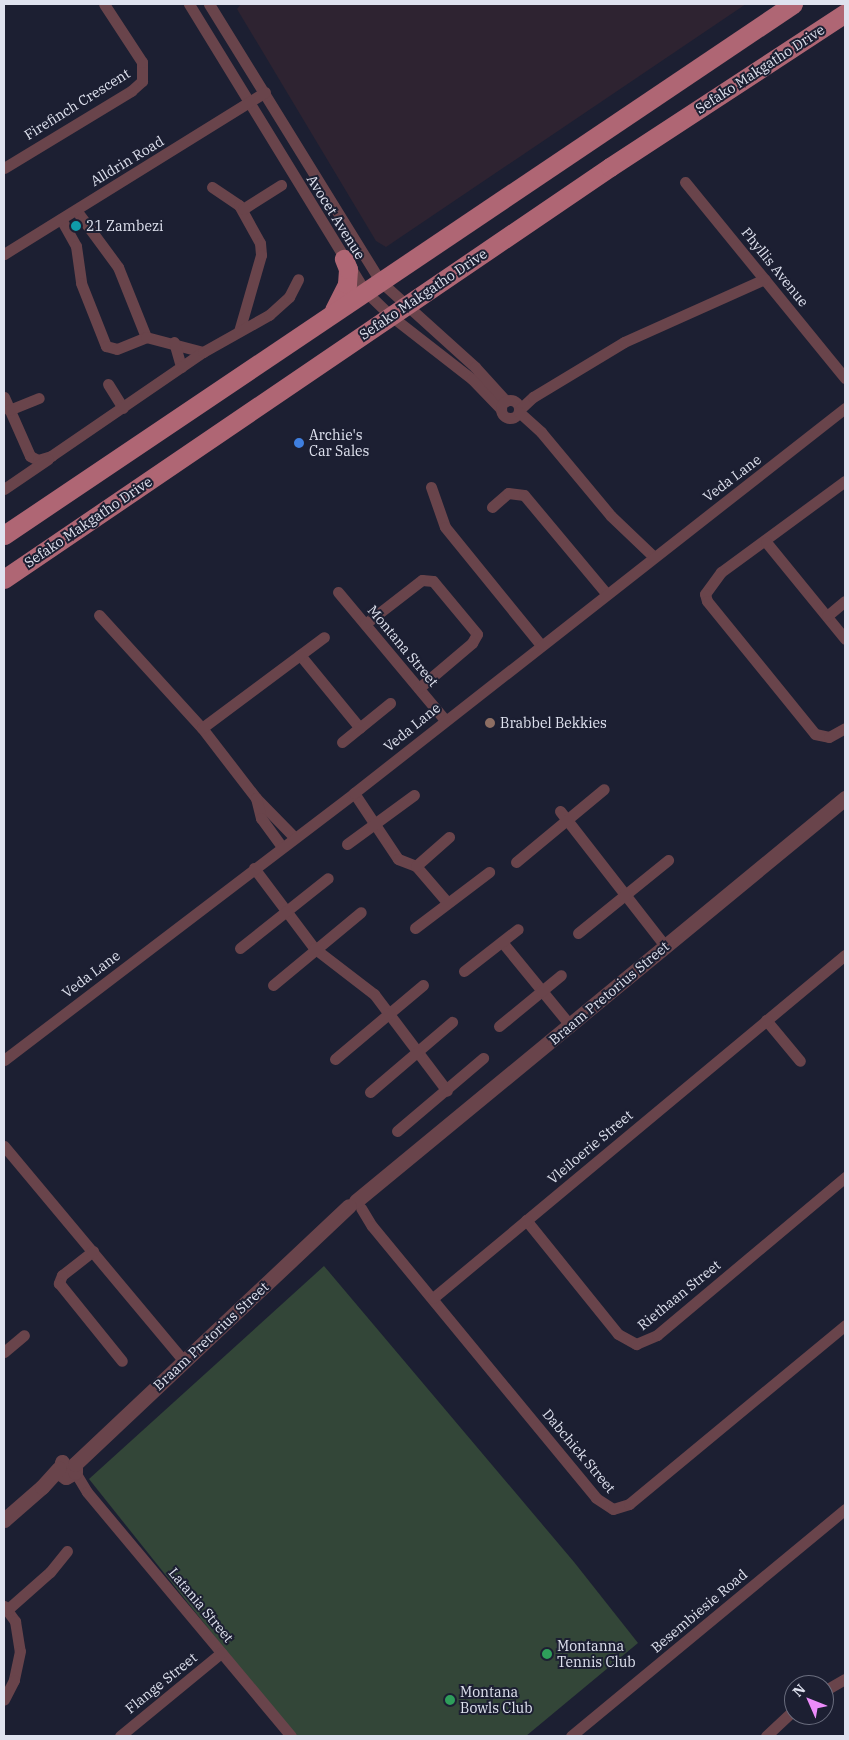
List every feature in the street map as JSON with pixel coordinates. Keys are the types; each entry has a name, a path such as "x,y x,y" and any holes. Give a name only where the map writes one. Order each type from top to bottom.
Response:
{"main road":[{"path":"4,535 793,4"},
{"name":"Sefako Makgatho Drive","path":"4,579 610,167 845,13"},
{"path":"322,321 336,309 345,292 348,273 344,259"}],"street":[{"name":"Firefinch Crescent","path":"4,168 131,91 142,81 142,62 104,4"},
{"name":"Avocet Avenue","path":"190,4 248,104 344,259 472,379 514,410"},
{"name":"Avocet Avenue","path":"209,4 264,92 373,286 398,311 475,367 514,410"},
{"name":"Alldrin Road","path":"4,254 248,104 264,92"},
{"name":"Phyllis Avenue","path":"685,182 844,374"},
{"path":"243,209 281,185"},
{"path":"212,187 235,201 243,209 258,237 261,252 239,331"},
{"path":"76,210 118,268 146,337"},
{"path":"61,218 76,246 81,283 106,346 117,349 146,337 174,342 203,352"},
{"path":"4,489 203,352 279,307 298,278"},
{"path":"654,557 611,516 541,432 514,410 624,342 765,279"},
{"path":"174,342 181,367"},
{"path":"108,384 123,408"},
{"path":"4,398 30,456 38,460 51,456"},
{"path":"9,410 39,398"},
{"name":"Veda Lane","path":"4,1060 354,793 606,593 843,412"},
{"path":"845,481 766,542 714,579 706,590 707,601 816,734 829,738 845,728"},
{"path":"431,487 445,527 541,645"},
{"path":"492,507 508,493 524,495 606,593"},
{"path":"766,542 845,639"},
{"path":"365,624 422,580 433,581 446,595 476,631 476,637 419,688"},
{"name":"Montana Street","path":"338,592 445,720"},
{"path":"827,616 845,601"},
{"path":"98,615 202,728 256,798 294,837"},
{"path":"202,728 324,637"},
{"path":"300,655 360,728"},
{"path":"342,742 390,703"},
{"path":"516,862 563,816 604,789"},
{"path":"354,793 398,859 416,866 448,902"},
{"path":"346,844 414,794"},
{"path":"256,798 261,818 282,847"},
{"name":"Braam Pretorius Street","path":"4,1520 42,1487 68,1470 88,1449 335,1223 356,1207 374,1188 845,798"},
{"path":"563,816 665,946"},
{"path":"416,866 449,837"},
{"path":"578,933 668,860"},
{"path":"254,868 314,948 368,989 447,1091"},
{"path":"415,928 489,872"},
{"path":"240,948 328,878"},
{"path":"273,985 314,948 361,912"},
{"path":"464,971 518,929"},
{"path":"502,942 570,1025"},
{"name":"Vleiloerie Street","path":"433,1298 845,955"},
{"path":"499,1026 561,975"},
{"path":"335,1059 423,985"},
{"path":"766,1020 800,1062"},
{"path":"370,1092 452,1022"},
{"path":"398,1131 447,1091 483,1058"},
{"path":"4,1146 184,1361"},
{"name":"Riethaan Street","path":"526,1220 618,1334 636,1344 657,1336 845,1177"},
{"name":"Dabchick Street","path":"356,1207 433,1298 596,1498 613,1509 629,1504 845,1325"},
{"path":"93,1251 62,1276 59,1282 122,1361"},
{"path":"4,1352 24,1335"},
{"name":"Latania Street","path":"68,1470 291,1736"},
{"name":"Besembiesie Road","path":"571,1736 845,1508"},
{"path":"4,1700 17,1673 20,1651 16,1626 6,1608 50,1572 67,1551"},
{"name":"Flange Street","path":"123,1735 221,1653"},
{"path":"834,1685 845,1679"},
{"path":"766,1736 784,1719"}],"shaded area":[{"path":"241,4 746,4 386,247 376,241 237,9"}],"green space":[{"path":"324,1266 574,1562 638,1643 526,1736 294,1736 89,1479"}],"place":[{"name":"21 Zambezi","path":"76,226"},
{"name":"Archie's Car Sales","path":"299,443"},
{"name":"Brabbel Bekkies","path":"490,723"},
{"name":"Montanna Tennis Club","path":"547,1654"},
{"name":"Montana Bowls Club","path":"450,1700"}]}
